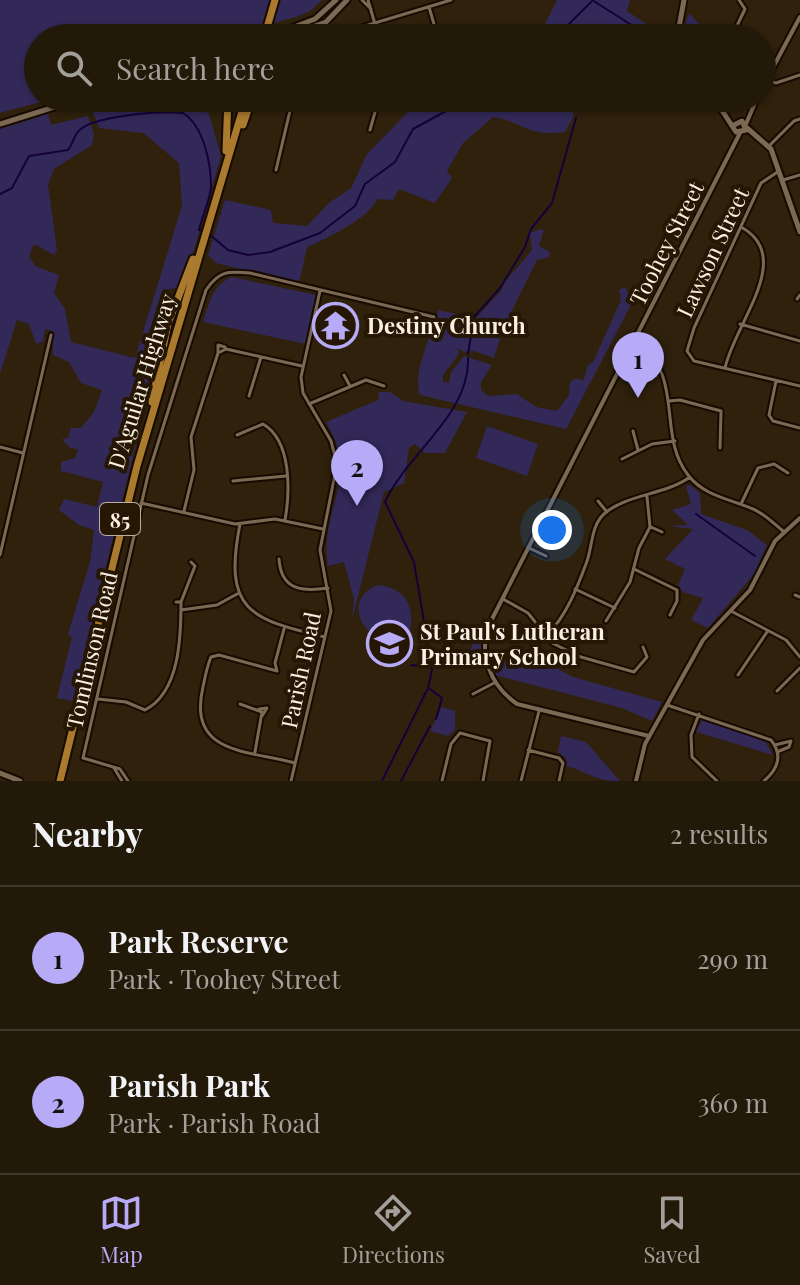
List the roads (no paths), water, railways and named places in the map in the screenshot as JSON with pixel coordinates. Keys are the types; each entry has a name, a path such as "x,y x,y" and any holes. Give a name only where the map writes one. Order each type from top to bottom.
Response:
{"highway":[{"path":"268,24 275,0"},
{"path":"227,161 228,112"},
{"path":"177,332 242,112"},
{"path":"227,161 246,112"},
{"path":"152,402 168,324 202,245"},
{"name":"D'Aguilar Highway","path":"60,781 137,466 202,245"},
{"name":"D'Aguilar Highway","path":"94,637 111,553 152,402 193,276"}],"main road":[{"path":"302,24 315,19 336,0"},
{"path":"321,24 347,0"},
{"path":"680,24 684,0"},
{"path":"0,124 38,112"},
{"path":"725,112 769,146 798,219 800,232"},
{"path":"0,773 20,781"}],"street":[{"path":"362,0 371,9"},
{"path":"368,0 375,23"},
{"path":"372,24 451,0"},
{"path":"738,24 745,9 739,0"},
{"path":"428,7 433,24"},
{"path":"776,61 800,17"},
{"path":"776,83 800,75"},
{"path":"276,170 290,112"},
{"path":"370,130 375,112"},
{"name":"Toohey Street","path":"494,683 486,639 503,599 749,112"},
{"path":"769,146 794,121 800,119"},
{"name":"Lawson Street","path":"725,368 694,361 688,356 694,328 763,180 779,171"},
{"path":"783,180 800,175"},
{"path":"740,226 759,240 766,263 725,368 800,386"},
{"name":"Tomlinson Road","path":"128,781 122,770 83,758 141,503 206,290 216,276 227,271 250,273 434,317"},
{"name":"Parish Road","path":"291,781 331,611 321,560 323,529 337,464 331,441 303,393 302,366 320,290"},
{"path":"740,324 800,341"},
{"path":"0,555 51,335"},
{"path":"636,341 658,363 669,401 678,457 690,477 711,493 760,513 783,531"},
{"path":"184,511 194,467 191,437 218,353 226,349 302,366"},
{"path":"249,396 261,357"},
{"path":"344,375 350,386"},
{"path":"309,404 366,380 384,386"},
{"path":"771,418 776,381"},
{"path":"669,401 680,400 721,411 720,448"},
{"path":"764,422 771,418 800,428"},
{"path":"237,435 259,424 268,426 281,447 289,500 285,520"},
{"path":"633,431 638,450"},
{"path":"622,459 638,450 675,441"},
{"path":"0,447 23,453"},
{"path":"741,504 758,468 774,464 788,473"},
{"path":"233,481 286,476"},
{"path":"548,634 560,619 575,589 587,562 595,528 607,512 690,477"},
{"path":"606,621 616,609 650,527 646,497"},
{"path":"598,501 607,512"},
{"path":"141,503 240,524 285,520 323,529"},
{"path":"636,781 649,736 703,640 755,584 768,551 783,531 800,518"},
{"path":"240,524 233,556 238,594 255,614 284,629 325,638"},
{"path":"650,527 662,532"},
{"path":"529,548 546,556"},
{"path":"279,559 281,573 291,586 307,591 328,588"},
{"path":"98,699 126,702 138,709 151,708 172,677 183,622 179,602 197,565 191,562"},
{"path":"634,569 677,590 677,601 670,615"},
{"path":"575,589 616,609"},
{"path":"181,610 217,605 238,594"},
{"path":"503,599 528,613 541,632 548,634"},
{"path":"731,611 786,640 800,657"},
{"path":"284,629 275,663 277,671 213,656 198,706 201,724 213,740 296,763"},
{"path":"738,675 768,631"},
{"path":"548,634 552,643 581,657 629,672 638,670 647,657 643,647"},
{"path":"795,650 800,645"},
{"path":"777,691 800,668"},
{"path":"473,694 494,683 500,692 517,704 649,736"},
{"path":"240,704 259,709 262,716 255,752"},
{"path":"667,705 763,735 775,745 777,752 776,769 764,781"},
{"path":"521,781 539,710"},
{"path":"699,714 691,735 692,757 717,781"},
{"path":"442,781 451,744 460,733 490,741 483,781"},
{"path":"775,745 791,741 789,747 777,752"},
{"path":"528,750 562,760 559,781"},
{"name":"Tomlinson Road","path":"114,768 122,781"}],"waterway":[{"path":"592,0 630,24"},
{"path":"569,24 591,2"},
{"path":"209,234 228,250 248,255 270,252 320,233 355,206 365,184 395,162 413,129 444,112"},
{"path":"0,194 12,188 29,156 68,150 84,127 110,118 183,113 201,136 210,168 211,187 199,230 203,231"},
{"path":"468,354 474,317 500,288 525,247 531,229 552,203 576,118"},
{"path":"382,781 428,688 432,670 414,562 385,502 459,398 466,379 468,358"},
{"path":"696,514 755,556"},
{"path":"411,665 429,667"},
{"path":"430,689 442,698 436,719"},
{"path":"401,781 430,726"}],"place":[{"name":"Destiny Church","path":"336,325"},
{"name":"Park Reserve","path":"638,398"},
{"name":"Parish Park","path":"357,506"},
{"name":"St Paul's Lutheran Primary School","path":"389,644"}]}
